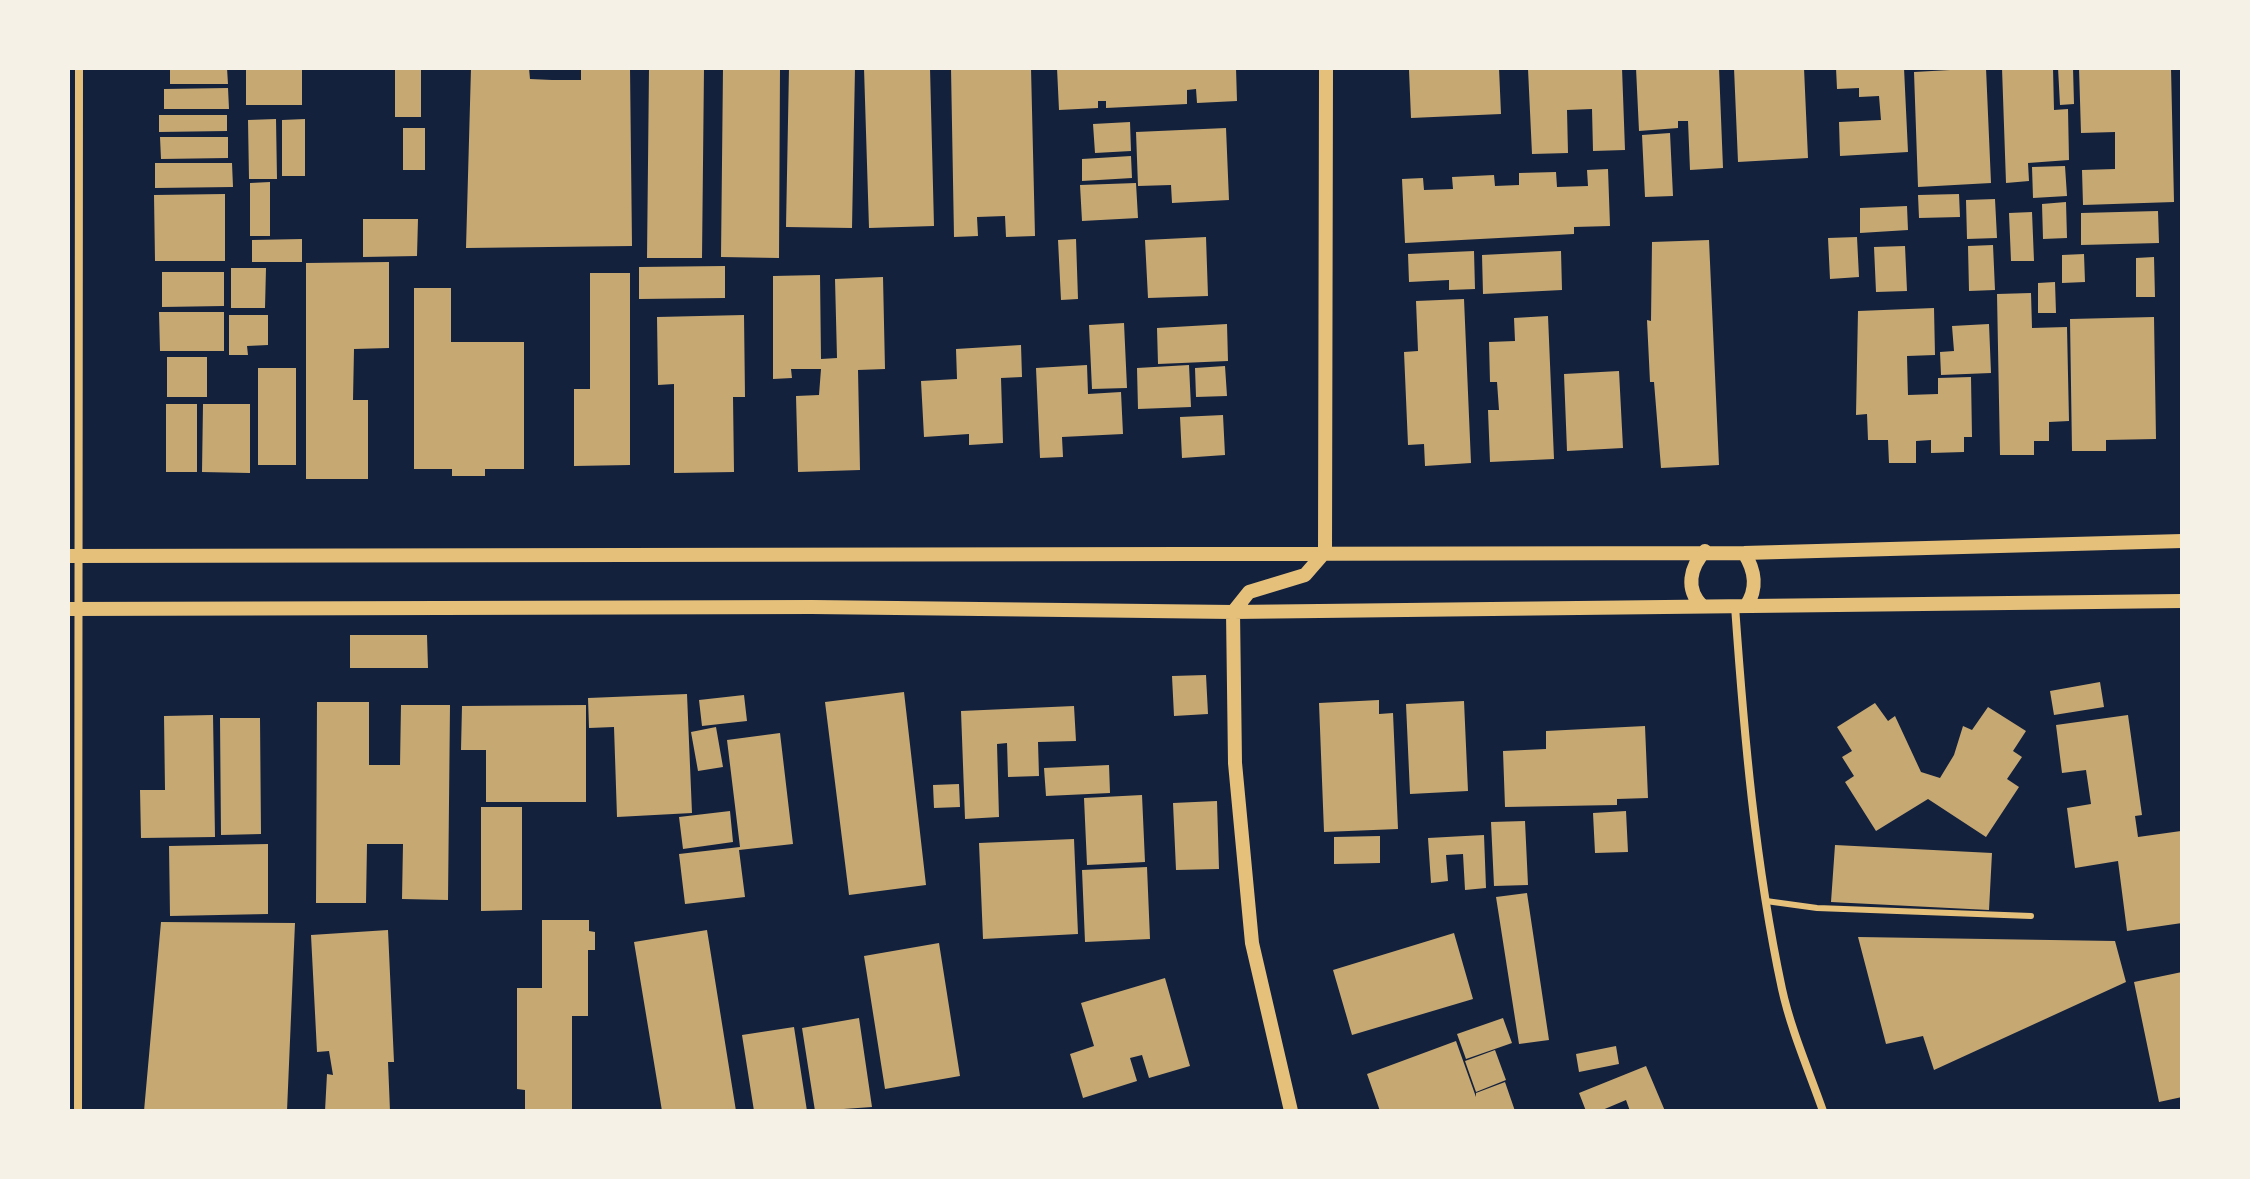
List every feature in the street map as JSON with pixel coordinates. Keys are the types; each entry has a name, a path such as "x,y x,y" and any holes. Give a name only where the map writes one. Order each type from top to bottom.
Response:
{"street":[{"path":"78,1111 72,609 79,68"},
{"path":"1291,1111 1252,943 1235,763 1233,612 1249,592 1305,575 1325,552 1326,68"},
{"path":"73,556 1744,553 2182,541"},
{"path":"1702,606 1693,594 1691,576 1692,568 1705,551"},
{"path":"1744,553 1751,564 1754,581 1740,606 1748,777 1782,992 1823,1111"},
{"path":"72,609 812,607 1233,612 2182,601"}],"lane":[{"path":"1766,901 1817,908 2031,916"}],"building":[{"path":"170,68 227,68 228,84 170,84"},
{"path":"246,68 302,68 302,105 246,105"},
{"path":"395,68 421,68 421,117 395,117"},
{"path":"471,68 529,68 530,79 581,80 581,68 630,68 632,246 466,248"},
{"path":"649,68 704,68 702,258 647,258"},
{"path":"723,68 780,68 779,258 721,257"},
{"path":"789,68 855,68 852,228 786,227"},
{"path":"864,68 930,68 934,226 869,228"},
{"path":"951,68 1031,68 1035,236 1006,237 1005,216 977,217 978,236 954,237"},
{"path":"1057,68 1236,68 1237,101 1197,103 1196,89 1187,90 1187,104 1106,108 1106,101 1098,101 1098,108 1059,110"},
{"path":"1499,68 1501,114 1411,118 1409,70"},
{"path":"1622,68 1625,150 1593,151 1592,109 1567,110 1568,153 1532,154 1528,69"},
{"path":"1636,68 1719,68 1723,168 1690,170 1688,121 1678,121 1678,128 1639,131"},
{"path":"1734,68 1804,68 1808,158 1738,162"},
{"path":"1836,68 1904,68 1908,152 1840,156 1839,122 1881,120 1879,96 1859,97 1859,88 1837,89"},
{"path":"1986,68 1991,183 1918,187 1914,72"},
{"path":"2002,68 2053,68 2054,110 2068,109 2069,160 2028,163 2029,181 2006,183"},
{"path":"2058,68 2073,68 2074,104 2060,105"},
{"path":"2079,68 2171,68 2174,202 2083,205 2082,170 2115,169 2115,132 2081,133"},
{"path":"228,88 229,109 164,109 164,89"},
{"path":"159,115 227,115 227,131 159,132"},
{"path":"276,119 277,179 249,179 248,120"},
{"path":"305,119 305,176 282,176 282,120"},
{"path":"1130,122 1131,151 1095,153 1093,124"},
{"path":"403,128 425,128 425,170 403,170"},
{"path":"1226,128 1229,200 1172,203 1171,185 1138,186 1136,132"},
{"path":"1670,133 1673,196 1645,197 1642,135"},
{"path":"160,137 228,137 228,158 161,159"},
{"path":"1131,156 1132,178 1082,181 1082,159"},
{"path":"155,163 232,163 233,187 155,188"},
{"path":"2065,166 2067,196 2033,198 2032,167"},
{"path":"1608,169 1610,226 1574,227 1574,234 1405,243 1402,179 1423,178 1424,190 1453,189 1452,177 1494,175 1495,186 1519,185 1519,173 1556,172 1557,187 1588,186 1587,170"},
{"path":"270,182 270,236 250,236 250,183"},
{"path":"1136,183 1138,218 1082,221 1080,185"},
{"path":"225,194 225,261 155,261 154,195"},
{"path":"1959,194 1960,217 1919,218 1918,195"},
{"path":"1995,199 1997,238 1967,239 1966,200"},
{"path":"2066,202 2067,238 2043,239 2042,204"},
{"path":"1907,206 1908,230 1860,233 1860,208"},
{"path":"2158,211 2159,243 2081,245 2081,213"},
{"path":"2032,212 2034,261 2011,261 2009,213"},
{"path":"363,219 418,219 417,256 363,257"},
{"path":"1206,237 1208,296 1148,298 1145,240"},
{"path":"1857,237 1859,277 1830,279 1828,238"},
{"path":"302,239 302,262 252,262 252,240"},
{"path":"1076,239 1078,299 1061,300 1058,240"},
{"path":"1709,240 1719,465 1661,468 1654,382 1650,382 1647,320 1651,321 1652,242"},
{"path":"1993,245 1995,290 1969,291 1968,246"},
{"path":"1905,246 1907,291 1876,292 1874,247"},
{"path":"1474,251 1475,289 1449,290 1449,280 1409,282 1408,254"},
{"path":"1561,251 1562,290 1483,294 1482,255"},
{"path":"2084,254 2085,282 2062,283 2062,255"},
{"path":"2154,257 2155,297 2136,297 2136,258"},
{"path":"389,262 389,348 354,349 353,400 368,400 368,479 306,479 306,263"},
{"path":"725,266 725,298 639,299 639,267"},
{"path":"231,268 266,268 265,308 231,308"},
{"path":"162,272 224,272 224,306 162,307"},
{"path":"590,273 630,273 630,465 574,466 574,389 590,389"},
{"path":"820,275 821,359 837,358 835,279 883,277 885,369 858,370 860,470 798,472 796,396 819,395 821,369 791,369 792,378 773,379 773,276"},
{"path":"2055,282 2056,313 2038,313 2038,283"},
{"path":"414,288 451,288 451,342 524,342 524,469 485,469 485,476 452,476 452,469 414,469"},
{"path":"2031,293 2032,328 2067,327 2069,421 2049,422 2049,441 2034,441 2034,455 2000,455 1997,294"},
{"path":"1464,299 1471,463 1425,466 1424,444 1408,445 1404,352 1418,351 1416,301"},
{"path":"1934,308 1935,355 1907,356 1908,395 1938,394 1938,378 1971,377 1972,437 1964,437 1964,452 1931,453 1931,440 1916,441 1916,463 1889,463 1888,440 1868,440 1867,414 1856,415 1858,311"},
{"path":"159,312 224,312 224,351 160,351"},
{"path":"229,315 268,315 268,345 247,346 248,355 229,355"},
{"path":"744,315 745,397 733,397 734,472 674,473 674,384 658,385 657,317"},
{"path":"1548,316 1554,459 1490,462 1488,410 1499,410 1497,382 1490,382 1489,342 1515,341 1514,318"},
{"path":"2154,317 2156,439 2106,440 2106,451 2072,451 2070,319"},
{"path":"1124,323 1127,388 1092,389 1089,325"},
{"path":"1227,324 1228,361 1158,364 1157,328"},
{"path":"1989,324 1991,373 1941,375 1940,352 1954,351 1952,326"},
{"path":"1021,345 1022,377 1001,378 1003,443 969,445 969,434 924,437 921,381 957,379 956,349"},
{"path":"167,357 207,357 207,397 167,397"},
{"path":"1087,365 1088,394 1121,392 1123,434 1062,437 1063,457 1040,458 1036,368"},
{"path":"1189,365 1191,407 1138,409 1137,368"},
{"path":"1225,366 1227,396 1196,397 1195,368"},
{"path":"258,368 296,368 296,465 258,465"},
{"path":"1619,371 1623,448 1567,451 1564,374"},
{"path":"166,404 197,404 197,472 166,472"},
{"path":"203,404 250,404 250,473 202,472"},
{"path":"1223,415 1225,455 1182,458 1180,417"},
{"path":"350,635 427,635 428,668 350,668"},
{"path":"1206,675 1208,714 1174,716 1172,676"},
{"path":"2100,682 2104,707 2054,715 2050,691"},
{"path":"904,692 926,885 849,895 825,702"},
{"path":"687,694 692,813 617,817 614,727 589,728 588,698"},
{"path":"744,695 747,721 702,726 699,700"},
{"path":"1379,700 1379,714 1393,713 1398,829 1324,832 1319,703"},
{"path":"1464,701 1468,791 1410,794 1406,704"},
{"path":"317,702 369,702 369,765 400,765 401,705 450,705 448,900 402,899 403,844 367,844 366,903 316,903"},
{"path":"1875,703 1888,721 1895,716 1921,772 1940,778 1954,755 1963,726 1972,730 1988,707 2026,731 2013,751 2022,757 2007,779 2019,787 1986,837 1928,799 1876,831 1845,782 1854,776 1842,757 1852,751 1837,727"},
{"path":"586,705 586,802 486,802 486,750 461,750 462,706"},
{"path":"1074,706 1076,741 1038,742 1039,776 1008,777 1007,743 997,744 999,817 965,819 961,711"},
{"path":"213,715 215,837 141,838 140,790 165,790 164,716"},
{"path":"2128,715 2142,815 2135,816 2138,837 2181,831 2182,923 2127,931 2118,861 2075,868 2067,808 2091,804 2086,770 2062,773 2056,725"},
{"path":"220,718 260,718 261,834 221,835"},
{"path":"1645,726 1648,798 1617,799 1617,805 1505,807 1503,751 1546,749 1546,731"},
{"path":"716,727 723,767 698,771 691,732"},
{"path":"780,733 793,844 739,850 745,897 685,904 679,854 740,847 727,740"},
{"path":"1109,765 1110,793 1046,796 1044,768"},
{"path":"959,784 960,807 934,808 933,785"},
{"path":"1142,795 1145,862 1087,865 1084,798"},
{"path":"1217,801 1219,869 1176,870 1173,803"},
{"path":"481,807 522,807 522,910 481,911"},
{"path":"730,811 733,842 683,849 679,817"},
{"path":"1626,811 1628,852 1595,853 1593,813"},
{"path":"1525,821 1528,885 1494,886 1491,822"},
{"path":"1484,835 1486,888 1465,890 1463,854 1446,855 1448,881 1431,883 1428,838"},
{"path":"1380,836 1380,863 1334,864 1334,837"},
{"path":"1074,839 1078,934 983,939 979,843"},
{"path":"268,844 268,914 170,916 169,846"},
{"path":"1835,845 1992,853 1989,910 1831,902"},
{"path":"1147,867 1150,939 1085,942 1082,870"},
{"path":"1527,893 1549,1040 1519,1044 1496,897"},
{"path":"542,920 589,920 589,931 595,932 595,950 588,950 588,1016 572,1016 572,1111 525,1111 525,1090 517,1089 517,988 542,988"},
{"path":"161,922 295,923 287,1111 144,1111"},
{"path":"388,930 394,1062 388,1062 390,1111 325,1111 327,1074 333,1075 329,1051 317,1052 311,935"},
{"path":"707,930 736,1111 662,1111 634,942"},
{"path":"1454,933 1473,999 1352,1035 1333,970"},
{"path":"1858,937 2115,941 2126,982 1934,1070 1923,1036 1886,1044"},
{"path":"939,943 960,1076 885,1089 864,956"},
{"path":"2182,972 2182,1097 2159,1102 2134,982"},
{"path":"1165,978 1190,1066 1149,1078 1142,1055 1130,1058 1137,1081 1083,1098 1070,1054 1094,1046 1081,1003"},
{"path":"859,1018 872,1107 815,1111 802,1028"},
{"path":"1503,1018 1512,1043 1466,1059 1457,1034"},
{"path":"794,1027 807,1111 754,1111 742,1035"},
{"path":"1456,1041 1476,1097 1476,1093 1505,1082 1515,1111 1380,1111 1367,1074"},
{"path":"1616,1046 1619,1064 1579,1072 1576,1054"},
{"path":"1495,1050 1506,1080 1476,1092 1465,1061"},
{"path":"1646,1066 1665,1111 1630,1111 1626,1100 1600,1111 1586,1111 1579,1093"}]}
